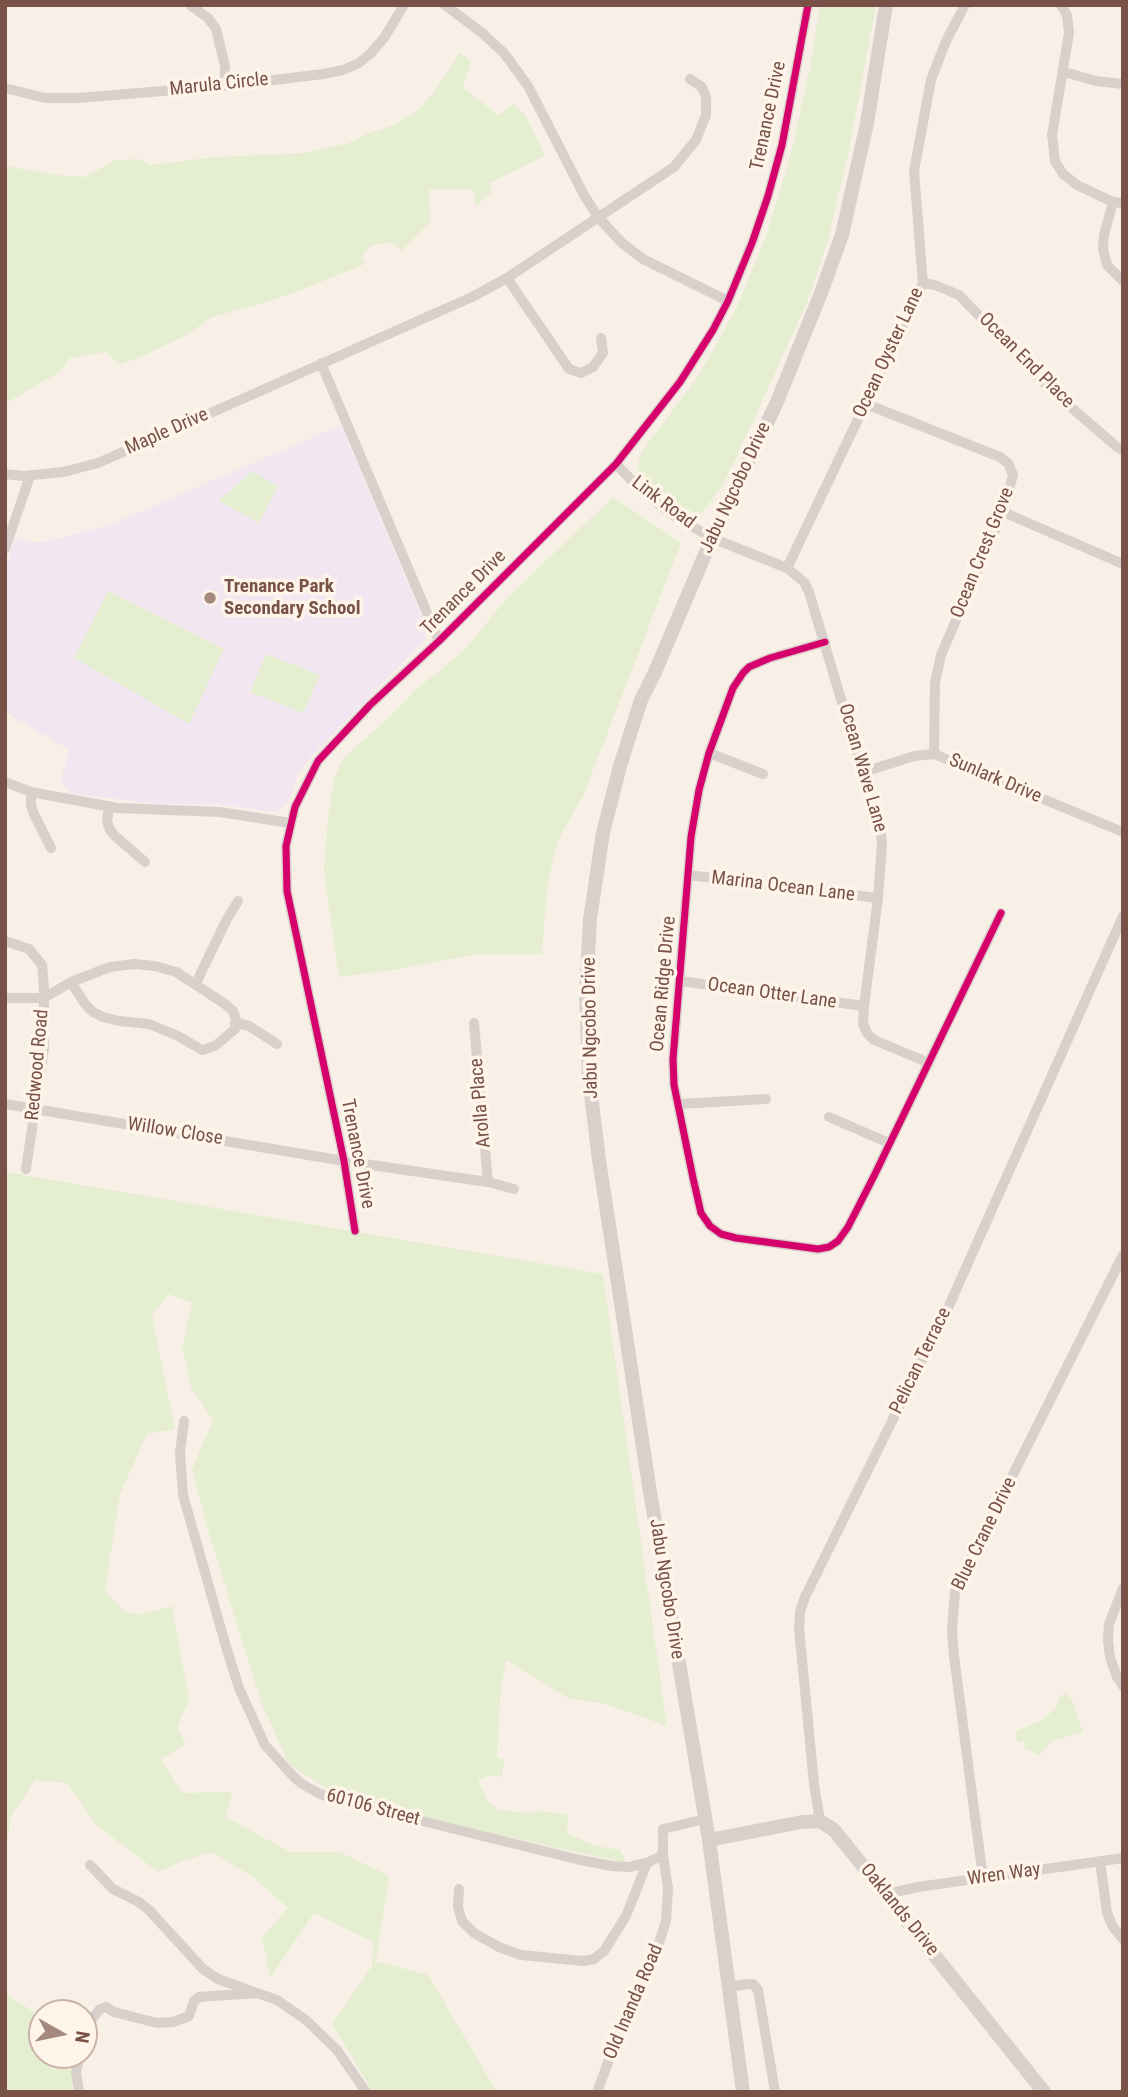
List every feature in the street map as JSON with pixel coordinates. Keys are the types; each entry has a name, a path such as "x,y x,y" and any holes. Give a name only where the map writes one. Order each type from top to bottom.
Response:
{"main road":[{"name":"Jabu Ngcobo Drive","path":"743,2092 709,1840 650,1492 599,1160 589,1077 586,994 592,906 603,833 641,699 712,538 777,402 842,235 867,123 886,5"},
{"path":"709,1840 820,1821"},
{"name":"Oaklands Drive","path":"820,1821 834,1830 1044,2092"}],"street":[{"path":"190,5 208,18 216,29 225,65 225,86"},
{"name":"Marula Circle","path":"5,88 45,98 77,99 225,86 343,70 359,63 371,53 384,38 404,5"},
{"path":"445,5 481,32 503,53 528,86 584,195 598,217 622,243 643,259 728,301"},
{"name":"Trenance Drive","path":"355,1231 344,1161 287,891 286,846 295,807 318,761 370,705 439,641 615,464 680,382 713,330 752,243 782,145 808,5"},
{"name":"Ocean Oyster Lane","path":"787,568 923,283 914,171 931,80 946,41 965,5"},
{"path":"1061,5 1070,24 1052,135 1055,161 1063,174 1077,186 1118,203 1104,235 1103,249 1107,265 1123,281"},
{"path":"1064,72 1096,81 1123,84"},
{"name":"Maple Drive","path":"5,474 30,476 63,472 98,463 472,297 507,278 674,167 696,140 706,115 707,105 702,87 690,79"},
{"path":"507,278 569,369 580,373 593,367 603,353 601,338"},
{"name":"Ocean End Place","path":"923,283 959,295 1051,390 1123,450"},
{"path":"321,363 439,641"},
{"name":"Ocean Crest Grove","path":"866,404 1000,457 1009,463 1013,475 1003,512 939,663 935,683 934,754"},
{"name":"Link Road","path":"615,464 643,492 674,516 712,538"},
{"path":"5,549 30,476"},
{"path":"1003,512 1123,564"},
{"name":"Ocean Wave Lane","path":"712,538 787,568 804,582 809,592 881,833 882,863 863,1024 874,1040 929,1063"},
{"name":"Ocean Ridge Drive","path":"825,642 770,657 749,667 733,688 709,752 694,817 673,1059 674,1085 701,1213 710,1226 720,1234 736,1238 818,1249 829,1247 838,1241 848,1227 1001,913"},
{"path":"709,752 763,774"},
{"name":"Sunlark Drive","path":"864,772 934,754 1123,832"},
{"path":"5,782 31,792 109,806 220,812 290,822"},
{"path":"31,792 30,805 51,848"},
{"path":"109,806 107,821 110,830 145,862"},
{"name":"Marina Ocean Lane","path":"688,875 878,898"},
{"path":"196,983 238,901"},
{"name":"Pelican Terrace","path":"820,1821 799,1628 805,1597 947,1308 1123,916"},
{"name":"Redwood Road","path":"5,940 29,949 42,965 44,1048 26,1169"},
{"path":"5,998 44,998 71,982 110,967 134,964 155,966 176,972 196,983 233,1011 235,1029 215,1046 202,1051 178,1036 149,1024 119,1021 93,1012 71,982"},
{"name":"Ocean Otter Lane","path":"680,981 864,1006"},
{"path":"235,1023 249,1026 276,1044"},
{"name":"Arolla Place","path":"474,1023 488,1182"},
{"path":"679,1104 766,1099"},
{"name":"Willow Close","path":"5,1104 344,1161"},
{"path":"830,1117 889,1143"},
{"path":"344,1161 488,1182 514,1189"},
{"name":"Blue Crane Drive","path":"983,1878 954,1656 952,1629 955,1592 1123,1255"},
{"name":"60106 Street","path":"184,1421 180,1453 183,1495 227,1650 239,1688 265,1745 293,1776 320,1794 341,1801 580,1860 629,1867 647,1863 663,1855"},
{"path":"1123,1588 1109,1624 1108,1640 1110,1657 1117,1678 1123,1686"},
{"name":"Old Inanda Road","path":"597,2092 662,1937 668,1888 663,1855 663,1829 705,1819"},
{"name":"Wren Way","path":"886,1894 1123,1858"},
{"path":"1100,1861 1107,1913 1113,1927 1123,1939"},
{"path":"459,1889 458,1907 462,1921 482,1938 521,1955 583,1961 594,1959 604,1951 626,1916 647,1863"},
{"path":"90,1866 113,1889 149,1910 203,1969 218,1979 277,2000 306,2020 337,2050 366,2092"},
{"path":"729,1987 753,1984 758,1990 775,2092"},
{"path":"98,2012 106,2007 114,2012 157,2023 173,2022 189,2016 194,2001 199,1997 257,1993"},
{"path":"77,2069 79,2092"}],"shaded area":[{"name":"Trenance Park Secondary School","path":"341,425 426,626 425,640 310,758 299,773 290,799 283,808 273,812 216,804 157,804 69,793 61,780 69,750 5,712 5,570 15,539 40,543 112,524"}],"green space":[{"path":"820,5 876,5 849,150 828,240 809,298 723,485 703,512 696,514 647,483 638,470 640,454 699,375 736,309 766,237 790,157 810,69"},
{"path":"460,53 471,61 463,87 498,115 514,103 526,116 545,156 490,183 492,192 476,206 473,189 429,189 431,221 401,251 390,242 371,246 362,256 365,264 296,292 212,317 185,336 136,359 120,364 105,352 70,358 59,372 5,404 5,166 85,177 115,160 140,159 150,165 215,157 305,153 349,143 394,125 420,108"},
{"path":"252,471 278,486 259,523 219,501"},
{"path":"613,497 681,543 583,796 557,842 547,888 542,954 478,954 339,977 324,872 334,780 343,758 392,715 416,689 467,647 506,599"},
{"path":"108,591 224,649 189,724 74,658"},
{"path":"266,654 320,675 303,713 250,692"},
{"path":"5,1172 603,1274 667,1726 606,1704 568,1698 506,1660 500,1698 497,1757 504,1760 502,1777 489,1776 478,1780 487,1801 499,1810 569,1815 566,1833 596,1846 620,1850 626,1863 481,1831 359,1800 326,1788 289,1764 261,1702 192,1470 213,1420 191,1387 182,1348 192,1303 169,1294 152,1316 175,1429 147,1434 120,1494 105,1590 124,1611 138,1615 172,1606 189,1699 177,1728 186,1744 161,1759 182,1793 232,1792 226,1817 290,1852 340,1852 389,1876 376,1961 428,1975 497,2092 373,2092 332,2024 372,1966 373,1942 314,1913 270,1978 262,1937 288,1908 253,1877 212,1852 158,1872 96,1825 67,1783 35,1780 11,1816 5,1858"},
{"path":"1063,1694 1073,1702 1083,1732 1052,1741 1040,1755 1025,1749 1024,1740 1017,1743 1016,1731 1042,1720 1055,1709"},
{"path":"5,1983 9,1996 28,2008 28,2069 74,2069 72,2092 5,2092"}],"cycle path":[{"path":"355,1231 344,1161 287,891 286,846 295,807 318,761 370,705 439,641 616,464 680,382 728,301 768,196 782,145 808,5"},
{"path":"825,642 770,658 749,667 743,673 733,688 709,753 699,790 691,837 673,1059 674,1085 693,1178 701,1213 710,1226 721,1234 736,1238 818,1249 829,1247 838,1241 874,1176 1001,913"}],"place":[{"name":"Trenance Park Secondary School","path":"210,598"}]}
